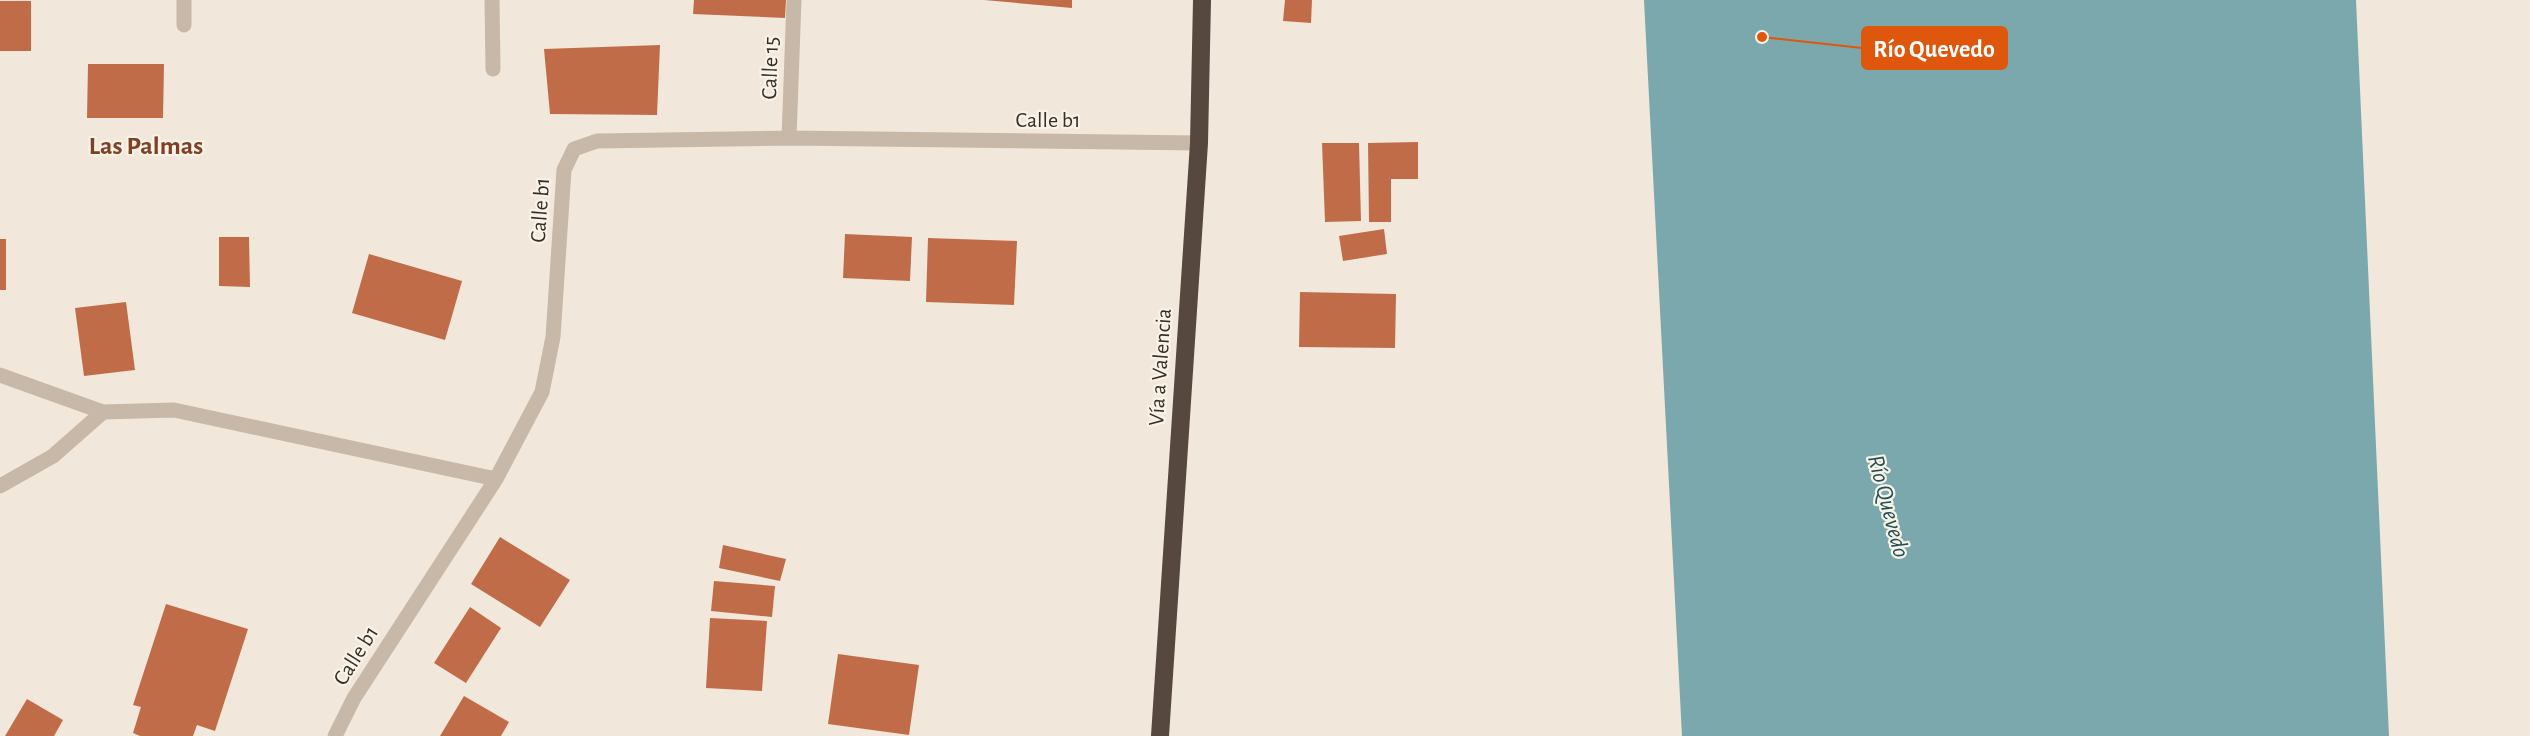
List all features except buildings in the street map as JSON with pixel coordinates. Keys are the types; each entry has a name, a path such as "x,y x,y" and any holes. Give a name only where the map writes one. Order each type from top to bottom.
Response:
{"highway":[{"name":"Vía a Valencia","path":"1160,736 1199,143 1202,0"}],"street":[{"path":"184,0 184,25"},
{"path":"492,0 494,69"},
{"name":"Calle 15","path":"789,138 794,0"},
{"name":"Calle b1","path":"334,736 354,698 496,480 542,392 553,337 564,170 574,149 597,141 789,138 1199,143"},
{"path":"0,375 103,412 174,410 496,480"},
{"path":"0,486 53,456 103,412"}],"water":[{"path":"1644,0 2356,0 2389,736 1682,736"}],"place":[{"name":"Río Quevedo","path":"1762,37"}],"district":[{"name":"Las Palmas","path":"146,145"}]}
